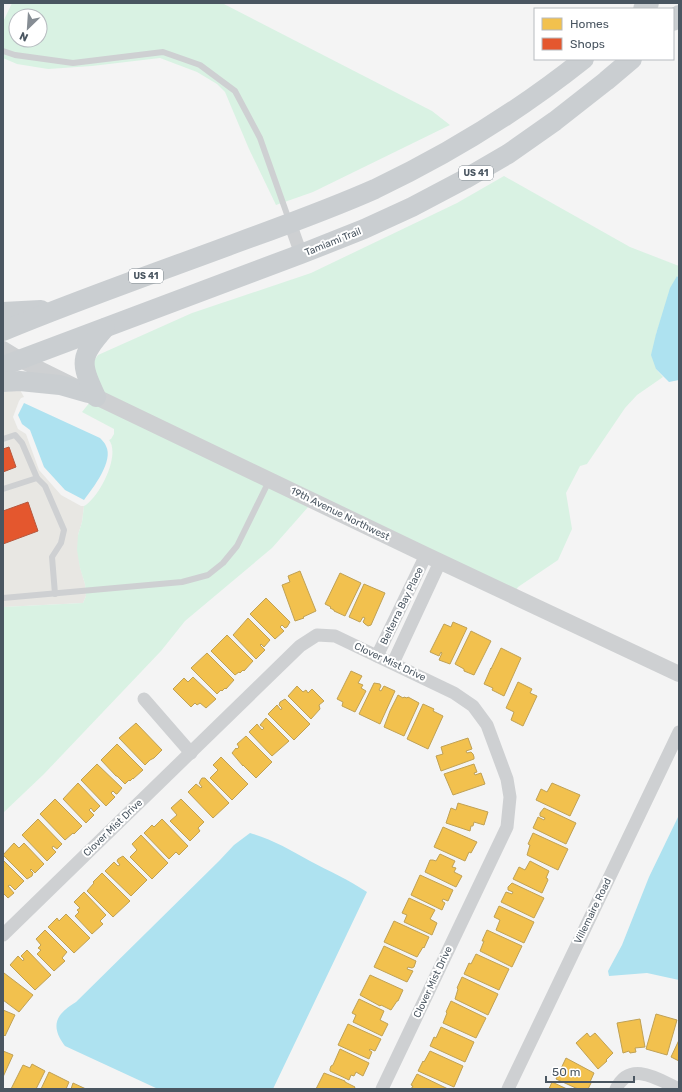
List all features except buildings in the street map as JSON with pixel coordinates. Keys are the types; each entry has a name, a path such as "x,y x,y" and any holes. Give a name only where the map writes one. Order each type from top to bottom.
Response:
{"main road":[{"name":"US 41","path":"3,331 54,310 290,223 375,189 463,143 530,99 583,60"},
{"name":"Tamiami Trail","path":"12,363 301,254 364,229 412,207 471,176 508,154 555,121 631,60"},
{"path":"3,312 54,310"},
{"path":"92,395 84,364 85,354 91,343 105,327"},
{"path":"3,382 20,381 60,385 92,395"}],"street":[{"path":"290,223 301,254"},
{"name":"19th Avenue Northwest","path":"3,349 12,363 92,395 433,559 679,674"},
{"name":"Belterra Bay Place","path":"378,656 404,600 433,559"},
{"name":"Belterra Bay Place","path":"393,663 419,607 433,559"},
{"path":"404,600 419,607"},
{"name":"Clover Mist Drive","path":"3,935 300,646 317,635 335,636 454,693 473,706 487,725 507,779 510,797 507,827 382,1089"},
{"path":"144,699 191,753"},
{"name":"Villemaire Road","path":"508,1089 679,732"},
{"path":"616,1089 625,1078 635,1073 648,1074 679,1089"}],"lane":[{"path":"3,51 15,55 73,62 163,52 200,65 235,92 260,138 290,223"},
{"path":"3,439 15,435 22,443 37,478 45,486 64,530 61,543 52,557 55,594"},
{"path":"3,489 37,478"},
{"path":"3,598 182,582 208,575 223,563 236,546 270,480"}],"shaded area":[{"path":"20,390 24,397 19,401 13,417 18,429 26,434 39,470 61,495 81,506 84,506 82,522 78,535 80,567 85,584 86,596 83,603 3,607 3,392"}],"green space":[{"path":"12,3 222,3 432,111 450,125 313,192 276,205 249,149 225,92 217,84 197,72 160,58 92,66 48,69 17,64 3,58 3,22 8,11 8,48 48,48 48,8 10,8"},
{"path":"504,176 630,247 679,266 679,274 656,334 656,369 663,377 637,395 625,408 587,464 580,466 566,493 572,529 558,560 518,587 516,590 101,392 91,365 98,355 192,313 311,273 457,203"},
{"path":"90,402 309,506 272,548 185,621 161,651 44,774 3,813 3,607 83,603 86,596 85,584 80,568 77,550 78,535 82,522 84,506 96,494 107,476 112,456 112,447 109,440 114,434 114,429 82,412"}],"water":[{"path":"677,276 679,278 679,380 669,382 656,369 651,355 670,288"},
{"path":"24,403 100,438 105,444 108,452 105,467 97,482 84,500 65,490 44,467 30,430 22,424 18,415"},
{"path":"679,815 679,980 647,973 609,976 608,971 622,945 649,877"},
{"path":"250,833 281,845 367,892 273,1089 158,1089 65,1046 58,1035 56,1027 58,1018 61,1014 76,1002 234,845"}]}
